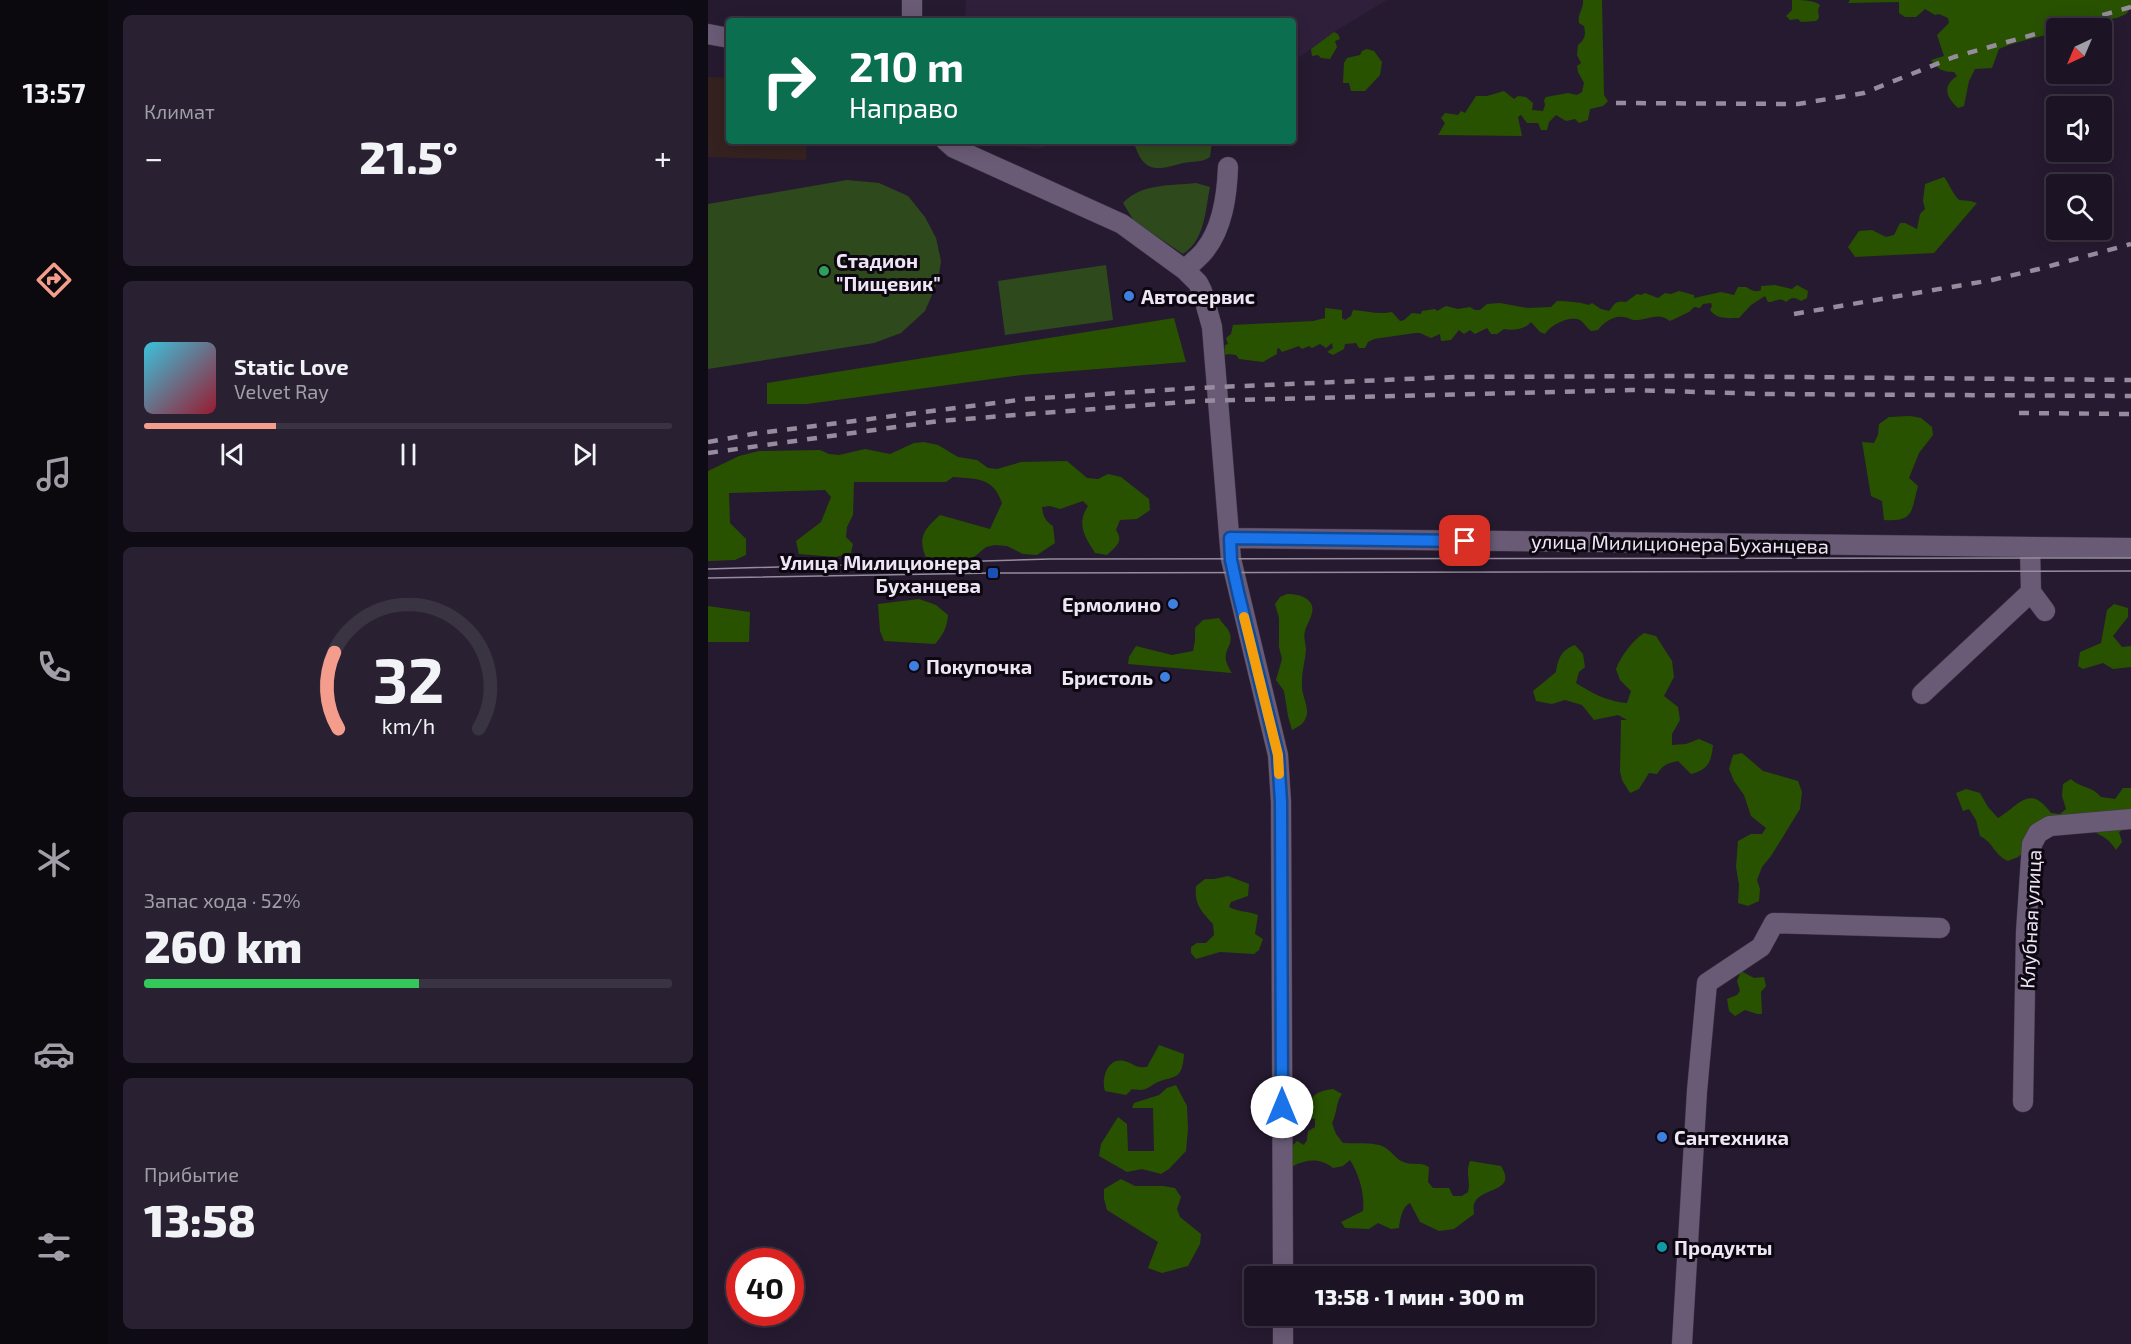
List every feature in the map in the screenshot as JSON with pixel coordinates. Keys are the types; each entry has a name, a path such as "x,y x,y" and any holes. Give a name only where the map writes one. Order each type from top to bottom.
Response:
{"street":[{"path":"912,0 912,18"},
{"path":"708,34 726,37"},
{"path":"949,144 1122,224 1185,270 1203,291 1212,327 1231,560 1278,755 1281,802 1283,1266"},
{"path":"1185,270 1206,250 1221,220 1228,167"},
{"name":"улица Милиционера Буханцева","path":"1230,538 2131,548"},
{"path":"2030,547 2031,592 2045,611"},
{"path":"1922,694 2031,592"},
{"name":"Клубная улица","path":"2024,1102 2026,932 2032,844 2038,833 2050,826 2131,819"},
{"path":"1682,1344 1697,1091 1707,983 1761,947 1774,923 1940,928"},
{"path":"1282,1344 1283,1326"}],"shaded area":[{"path":"966,0 1387,0 1334,32 1296,60 1296,18 965,18"},
{"path":"708,77 726,78 726,144 807,144 806,160 708,157"},
{"path":"996,144 1052,144 1039,149"}],"green space":[{"path":"1583,0 1602,0 1604,95 1608,101 1603,106 1590,109 1588,120 1579,123 1575,119 1566,121 1556,115 1549,122 1547,130 1541,130 1538,123 1527,123 1521,115 1518,117 1522,136 1438,135 1445,123 1441,118 1445,113 1458,115 1461,111 1465,113 1476,96 1487,96 1504,91 1514,99 1518,96 1526,97 1533,103 1532,110 1543,111 1546,97 1568,93 1577,95 1582,92 1584,83 1578,72 1577,66 1581,63 1577,55 1578,45 1584,39 1585,34 1584,26 1579,23"},
{"path":"1792,0 1811,1 1820,5 1819,18 1816,21 1790,20 1786,16 1792,10"},
{"path":"1850,0 2131,0 2131,8 2126,14 2112,19 2046,18 2046,35 1999,49 1992,68 1975,69 1969,81 1964,106 1958,108 1947,92 1949,84 1957,76 1954,72 1936,66 1931,60 1944,56 1937,35 1949,23 1948,18 1939,14 1935,15 1925,9 1916,17 1905,17 1899,13 1899,2 1848,3"},
{"path":"1334,32 1340,39 1335,41 1337,47 1330,59 1321,58 1318,55 1312,56 1311,49"},
{"path":"1367,49 1374,51 1382,62 1380,75 1365,91 1351,91 1349,83 1343,83 1344,63 1347,58 1360,55"},
{"path":"1135,144 1212,144 1210,157 1207,159 1159,168 1148,166"},
{"path":"1944,177 1959,200 1977,203 1934,253 1855,257 1848,247 1859,231 1872,230 1886,237 1894,235 1900,223 1917,229 1920,214 1925,209 1923,201 1925,184"},
{"name":"Стадион \"Пищевик\"","path":"847,180 879,183 908,196 925,217 936,238 941,261 938,281 925,311 901,333 874,343 708,369 708,204"},
{"path":"1196,183 1210,187 1205,215 1196,241 1183,254 1134,221 1123,203 1148,189"},
{"path":"1106,265 1113,320 1005,335 998,281"},
{"path":"1775,285 1792,289 1797,285 1808,291 1807,298 1801,301 1793,298 1786,302 1779,300 1768,302 1765,296 1751,305 1739,318 1723,318 1716,315 1710,310 1711,303 1703,304 1700,308 1694,307 1670,321 1658,316 1635,320 1616,317 1598,330 1591,331 1580,320 1571,319 1556,324 1545,334 1531,322 1522,328 1504,329 1497,334 1491,334 1487,328 1475,334 1470,330 1464,334 1459,330 1451,340 1441,341 1440,334 1431,338 1420,333 1374,339 1368,342 1365,348 1359,348 1356,343 1345,344 1344,349 1333,355 1327,352 1333,348 1332,343 1326,348 1320,344 1302,349 1299,346 1282,352 1279,348 1277,354 1263,362 1239,359 1236,355 1224,353 1225,345 1228,344 1226,338 1231,334 1233,325 1313,321 1325,318 1325,308 1342,310 1342,318 1345,320 1351,316 1353,310 1392,312 1400,321 1412,313 1421,314 1422,311 1435,309 1437,311 1446,306 1458,309 1470,307 1480,310 1487,304 1500,303 1528,308 1551,307 1557,301 1589,305 1592,303 1609,311 1616,303 1626,302 1637,294 1645,293 1658,298 1665,293 1671,294 1679,291 1694,295 1694,298 1721,292 1734,295 1738,287 1757,291 1761,290 1761,286"},
{"path":"1174,318 1186,362 1022,375 807,404 767,404 767,383"},
{"path":"1889,417 1921,418 1932,427 1933,435 1919,453 1909,478 1918,486 1910,514 1901,519 1884,520 1882,501 1871,496 1862,442 1874,443 1878,435 1879,424"},
{"path":"924,442 938,445 958,457 977,460 988,468 997,469 1021,462 1067,461 1087,478 1098,479 1108,474 1121,477 1149,499 1150,510 1137,519 1120,520 1116,530 1119,541 1107,555 1095,553 1085,536 1082,525 1088,506 1083,501 1060,509 1050,506 1042,507 1045,518 1053,526 1055,543 1037,555 1023,554 1007,546 995,545 986,547 974,557 964,561 928,562 923,547 923,536 940,515 990,529 1002,503 994,488 977,479 953,477 946,482 854,482 853,515 847,527 846,537 853,544 851,553 836,557 799,554 796,541 821,522 831,497 825,490 729,493 730,523 746,539 746,555 735,560 708,561 708,471 739,456 759,451 820,450 839,455 865,449 890,454 914,443"},
{"path":"1287,594 1304,597 1312,608 1304,633 1306,650 1302,690 1307,714 1302,724 1292,730 1284,691 1276,680 1282,659 1279,647 1279,618 1275,604 1280,597"},
{"path":"919,599 936,605 948,615 946,628 938,641 935,644 884,641 880,631 878,604"},
{"path":"2114,604 2128,608 2128,617 2113,636 2122,647 2131,646 2131,667 2113,669 2103,663 2083,669 2078,666 2080,652 2101,643 2107,610"},
{"path":"708,606 750,612 749,642 708,642"},
{"path":"1219,618 1230,634 1226,660 1232,673 1128,664 1129,657 1136,646 1172,655 1193,651 1195,628 1203,620"},
{"path":"1644,633 1656,636 1672,661 1674,677 1664,696 1678,707 1680,720 1672,734 1672,745 1686,744 1699,739 1713,745 1710,760 1702,770 1691,774 1678,761 1671,763 1664,766 1657,774 1649,773 1639,789 1630,793 1622,780 1620,771 1621,720 1627,720 1618,715 1594,720 1582,705 1565,700 1552,704 1536,701 1533,691 1556,672 1561,656 1575,645 1583,654 1585,667 1579,672 1576,683 1607,699 1627,703 1631,691 1620,680 1616,669 1627,649"},
{"path":"1742,753 1763,771 1798,781 1802,792 1800,809 1762,867 1757,880 1760,889 1759,901 1748,906 1738,903 1739,885 1736,867 1738,841 1751,834 1762,834 1766,828 1751,816 1744,795 1729,769 1733,755"},
{"path":"2071,779 2101,797 2115,799 2123,788 2131,788 2131,828 2119,832 2122,842 2116,850 2107,840 2079,821 2029,847 2018,857 2008,861 1980,836 1976,820 1969,809 1963,811 1956,793 1966,789 1980,793 1998,818 2018,803 2030,798 2043,804 2051,813 2060,814 2066,809 2062,796 2063,784"},
{"path":"1228,876 1249,884 1248,896 1231,902 1229,907 1258,915 1255,934 1263,939 1259,950 1254,954 1220,952 1196,959 1191,953 1191,947 1197,943 1206,943 1214,935 1213,924 1197,903 1196,886 1205,879"},
{"path":"1741,971 1754,978 1764,977 1766,986 1761,992 1762,1014 1745,1010 1735,1016 1729,1011 1727,999 1737,995 1740,991 1737,981"},
{"path":"1159,1045 1184,1054 1178,1074 1144,1090 1132,1089 1126,1095 1105,1091 1105,1076 1113,1062 1124,1061 1136,1066 1147,1067"},
{"path":"1176,1085 1187,1106 1188,1129 1186,1151 1169,1169 1161,1174 1142,1169 1127,1172 1099,1156 1101,1144 1118,1117 1127,1124 1128,1151 1154,1151 1153,1108 1132,1108 1134,1103 1159,1095 1167,1088"},
{"path":"1333,1089 1342,1094 1332,1123 1343,1143 1378,1145 1402,1162 1426,1165 1429,1167 1428,1182 1433,1188 1449,1188 1453,1196 1462,1196 1468,1192 1470,1161 1501,1166 1505,1181 1478,1198 1474,1205 1474,1214 1454,1229 1439,1231 1420,1222 1410,1203 1403,1210 1399,1228 1391,1229 1378,1223 1369,1229 1345,1228 1341,1222 1363,1211 1361,1184 1350,1160 1343,1166 1333,1168 1323,1162 1314,1161 1293,1166 1287,1160 1288,1150 1297,1141 1304,1145 1308,1131 1315,1127 1315,1119 1310,1118 1305,1112 1311,1098 1318,1093"},
{"path":"1121,1179 1135,1186 1175,1188 1181,1197 1177,1209 1180,1217 1201,1234 1200,1244 1188,1266 1162,1273 1148,1268 1158,1242 1107,1210 1104,1189"}],"tram line":[{"path":"708,569 1050,559 2131,558"},
{"path":"708,578 993,573 2131,571"}],"railway":[{"path":"1616,103 1798,104 1864,93 1954,57 2131,7"},
{"path":"1794,314 1992,280 2131,244"},
{"path":"708,442 752,434 1026,399 1196,388 1454,377 1682,376 2131,380"},
{"path":"708,453 939,421 1197,401 1631,390 1764,394 2131,396"},
{"path":"2019,413 2131,414"}],"slow traffic":[{"path":"1244,617 1278,755 1279,774"}],"place":[{"name":"Стадион \"Пищевик\"","path":"824,271"},
{"name":"Автосервис","path":"1129,296"},
{"name":"Улица Милиционера Буханцева","path":"993,573"},
{"name":"Ермолино","path":"1173,604"},
{"name":"Покупочка","path":"914,666"},
{"name":"Бристоль","path":"1165,677"},
{"name":"Сантехника","path":"1662,1137"},
{"name":"Продукты","path":"1662,1247"}],"route":[{"path":"1282,1107 1281,802 1278,755 1238,592 1231,560 1230,538 1465,541"}]}
